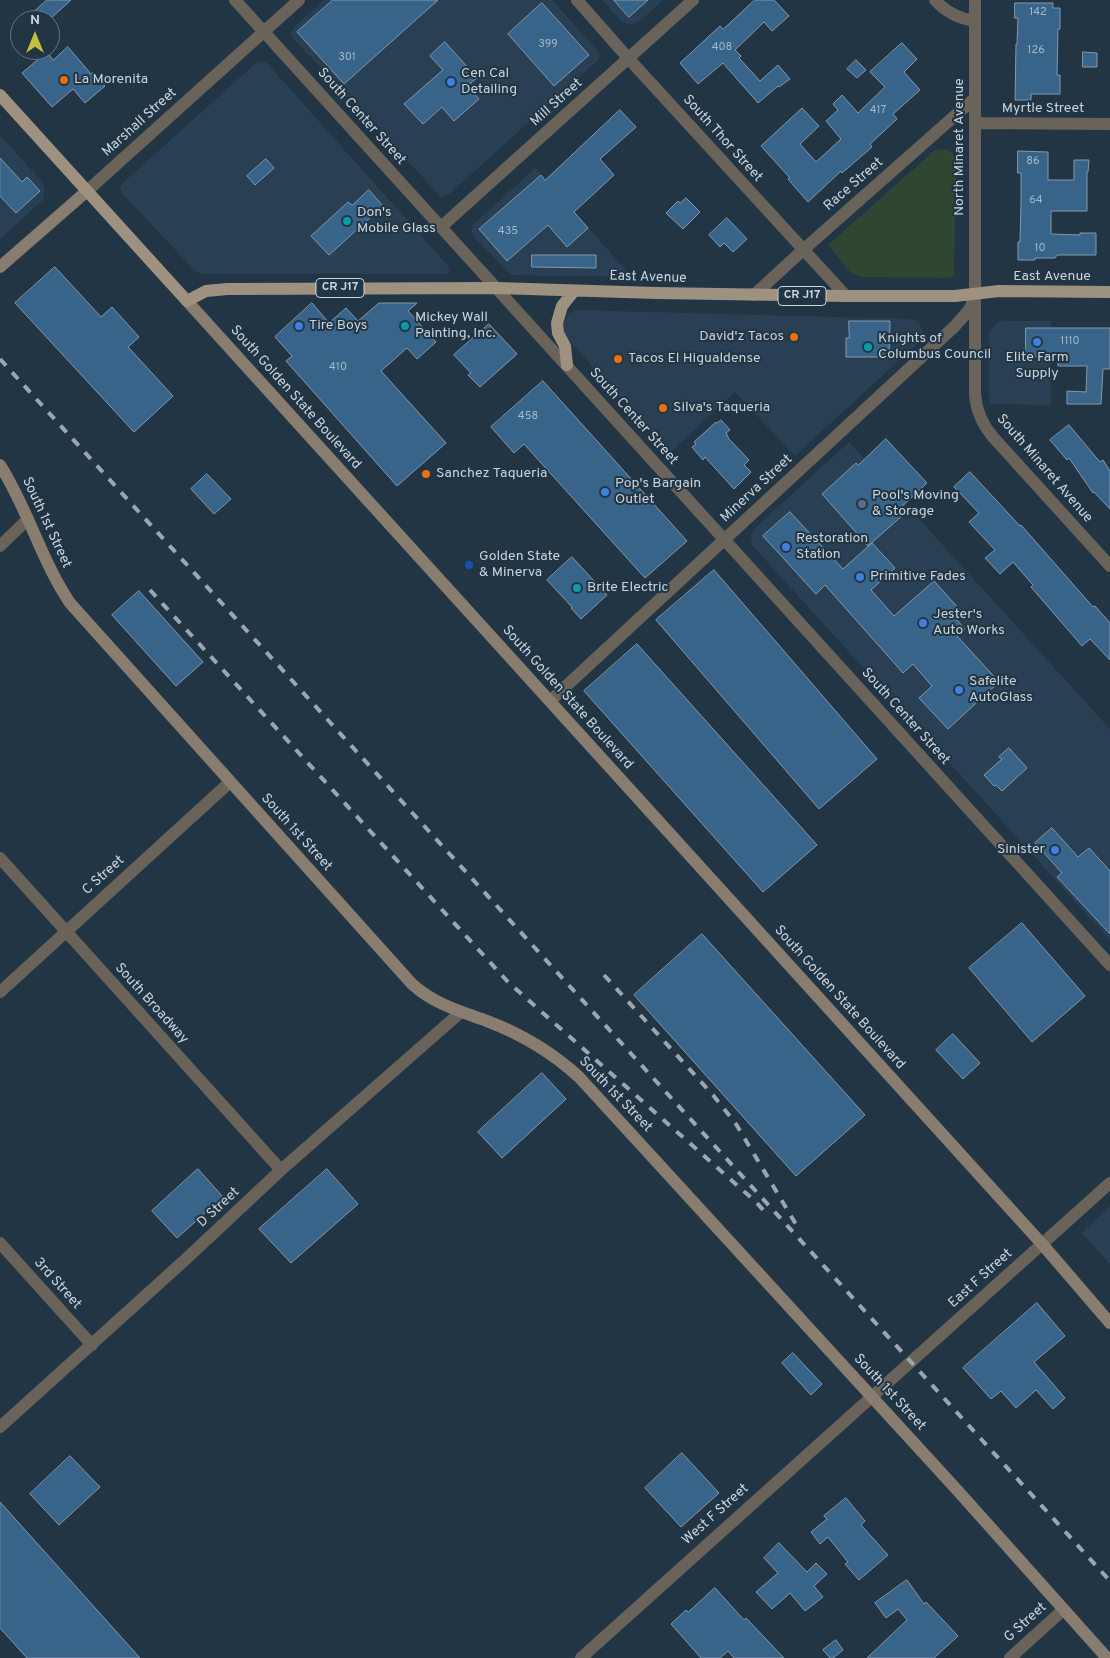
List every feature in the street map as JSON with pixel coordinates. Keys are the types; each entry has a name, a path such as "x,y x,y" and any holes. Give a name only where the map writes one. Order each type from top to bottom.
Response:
{"main road":[{"name":"South Golden State Boulevard","path":"0,95 187,301"},
{"name":"East Avenue","path":"187,301 202,292 215,289 497,288 754,296 955,296 999,291 1110,292"},
{"path":"567,365 565,346 558,333 557,323 562,306 574,291"}],"street":[{"name":"South Center Street","path":"235,0 1110,964"},
{"name":"Marshall Street","path":"0,267 299,0"},
{"name":"South Thor Street","path":"577,0 846,296"},
{"name":"Mill Street","path":"442,227 693,0"},
{"path":"935,0 956,16 975,22"},
{"name":"North Minaret Avenue","path":"975,0 976,293"},
{"name":"Race Street","path":"754,296 803,250 975,98"},
{"name":"Myrtle Street","path":"975,123 1110,124"},
{"name":"Minerva Street","path":"550,701 954,327 969,310 976,293"},
{"name":"South Minaret Avenue","path":"976,293 976,398 978,413 993,437 1110,566"},
{"name":"South Golden State Boulevard","path":"187,301 1042,1244 1110,1322"},
{"path":"954,327 964,326 976,331"},
{"name":"South 1st Street","path":"0,465 15,491 49,568 70,603 412,984 431,999 522,1037 579,1077 965,1498 1107,1658"},
{"path":"0,546 28,520"},
{"name":"C Street","path":"0,992 230,782"},
{"name":"South Broadway","path":"0,858 281,1170"},
{"name":"D Street","path":"0,1427 281,1170 461,1012"},
{"name":"East F Street","path":"871,1396 1110,1183"},
{"name":"3rd Street","path":"0,1243 92,1344"},
{"name":"West F Street","path":"581,1658 871,1396"},
{"name":"G Street","path":"1010,1658 1063,1610"}],"shaded area":[{"path":"324,0 552,0 600,55 598,60 449,194 441,197 293,38 291,32 294,27"},
{"path":"602,0 663,0 640,21 630,25 621,21"},
{"path":"258,61 266,62 449,267 450,270 447,274 200,274 194,270 123,194 120,188 124,182"},
{"path":"0,135 42,182 45,189 43,200 0,239"},
{"path":"535,168 632,277 511,275 473,236 471,230 473,225"},
{"path":"574,310 909,319 919,323 924,334 920,341 795,456 735,392 670,453 566,337 563,331 563,324 567,315"},
{"path":"1002,321 1051,321 1051,405 990,404 989,334 995,325"},
{"path":"849,442 1110,729 1110,940 752,545 751,536 755,528"},
{"path":"1110,1206 1110,1264 1082,1233"}],"green space":[{"path":"946,149 955,155 956,158 954,275 950,278 863,277 851,273 828,245 935,150"}],"building":[{"path":"47,0 71,0 60,10 36,10"},
{"path":"333,0 438,0 344,84 297,32"},
{"path":"614,0 648,0 629,17"},
{"path":"755,0 774,0 789,16 772,31 764,22 735,50 741,56 739,58 760,81 778,65 790,79 778,86 758,103 723,63 698,84 680,63 720,26 723,29"},
{"path":"542,3 589,55 554,86 508,34"},
{"path":"1015,3 1053,3 1053,8 1060,8 1057,75 1060,75 1060,94 1031,94 1031,100 1015,100 1018,18 1015,18"},
{"name":"Cen Cal Detailing","path":"445,42 477,78 467,86 479,99 454,121 442,107 423,124 404,104 443,70 430,56"},
{"path":"902,43 917,59 904,72 920,90 893,114 897,119 870,144 872,147 842,173 841,171 808,202 788,179 790,178 761,146 802,108 819,126 800,144 816,162 841,139 826,121 838,110 833,104 842,95 858,113 885,87 870,72"},
{"name":"La Morenita","path":"68,47 91,74 93,72 105,86 85,103 73,89 52,107 22,73 37,60 60,60 60,54"},
{"path":"1083,52 1097,53 1097,67 1083,67"},
{"path":"856,60 866,70 857,78 847,69"},
{"path":"620,110 636,127 600,159 614,175 574,212 588,228 567,247 548,225 507,261 479,229 541,175 545,180"},
{"path":"1018,151 1048,152 1048,180 1074,180 1074,160 1089,160 1087,172 1087,211 1051,211 1051,234 1080,235 1080,233 1096,233 1096,255 1057,255 1055,258 1018,260 1021,173 1018,173"},
{"path":"0,158 22,182 27,177 40,191 16,213 0,196"},
{"path":"266,159 274,168 255,185 247,176"},
{"name":"Don's Mobile Glass","path":"369,190 383,206 329,255 311,236 348,202 352,205"},
{"path":"686,198 700,212 683,229 666,213 678,201 680,203"},
{"path":"727,218 747,239 733,252 724,243 720,247 709,235"},
{"path":"532,255 596,255 596,268 532,267"},
{"path":"55,267 101,317 112,307 139,337 128,347 173,396 134,432 15,303"},
{"path":"312,303 329,323 346,308 358,321 379,303 417,303 408,311 436,342 417,359 407,348 381,371 446,443 397,486 286,361 292,356 275,337"},
{"name":"Knights of Columbus Council","path":"849,321 890,321 889,357 846,357 846,338 849,338"},
{"path":"489,324 517,354 480,387 468,375 471,373 454,355"},
{"path":"1026,328 1110,328 1110,369 1103,369 1101,404 1067,404 1067,391 1086,392 1087,366 1058,366 1058,356 1026,356"},
{"name":"Pop's Bargain Outlet","path":"543,381 687,541 645,578 524,444 514,453 491,427"},
{"path":"721,420 730,430 726,433 729,439 749,460 744,465 751,472 734,489 705,457 703,460 692,447 696,444 694,442 716,422"},
{"path":"1069,425 1100,462 1103,460 1110,471 1110,509 1093,493 1069,458 1067,460 1050,440"},
{"path":"886,439 927,483 898,510 903,515 868,546 822,494"},
{"path":"970,472 1021,525 1093,607 1095,606 1110,623 1110,660 1090,639 1082,646 1031,587 1033,585 1013,562 1000,574 985,558 995,550 969,522 979,513 954,487"},
{"path":"207,474 231,499 214,514 191,489"},
{"path":"790,512 843,569 872,543 895,568 871,590 894,616 934,581 962,612 955,618 965,629 957,636 999,682 948,729 919,698 932,686 913,664 903,673 825,585 816,594 763,536"},
{"name":"Brite Electric","path":"572,557 607,595 581,619 547,580"},
{"path":"714,570 877,759 819,809 656,620"},
{"path":"139,591 203,662 176,686 112,615"},
{"path":"637,644 817,845 763,892 584,691"},
{"path":"1009,748 1027,768 1002,791 996,785 994,786 984,775 1002,759 999,757"},
{"path":"1052,828 1078,857 1089,848 1110,871 1110,934 1057,877 1062,873 1035,843"},
{"path":"1022,923 1085,996 1032,1042 969,968"},
{"path":"702,934 865,1115 796,1176 634,995"},
{"path":"953,1034 980,1063 963,1079 936,1050"},
{"path":"542,1073 566,1099 502,1158 478,1132"},
{"path":"198,1169 223,1197 177,1238 152,1211"},
{"path":"327,1169 358,1204 291,1263 259,1229"},
{"path":"1037,1303 1065,1336 1034,1362 1065,1398 1053,1409 1036,1390 1016,1408 1001,1391 991,1399 963,1368"},
{"path":"793,1353 822,1384 811,1395 782,1363"},
{"path":"682,1453 719,1493 681,1527 645,1488"},
{"path":"70,1456 100,1487 59,1525 30,1494"},
{"path":"846,1498 865,1521 861,1525 888,1555 859,1580 845,1564 848,1562 828,1537 820,1544 811,1532 827,1519 824,1516"},
{"path":"0,1502 140,1658 27,1658 0,1628"},
{"path":"779,1543 807,1572 816,1563 827,1574 814,1586 823,1597 805,1611 790,1593 772,1609 756,1592 778,1573 764,1558"},
{"path":"907,1580 924,1604 926,1602 958,1636 934,1658 867,1658 907,1620 898,1609 886,1618 875,1603"},
{"path":"715,1588 744,1620 746,1618 784,1658 734,1658 728,1651 720,1658 701,1658 671,1624"},
{"path":"836,1640 843,1650 833,1658 830,1658 823,1650"}],"railway":[{"path":"0,359 1110,1581"},
{"path":"150,590 508,982 765,1212"},
{"path":"604,975 713,1095 736,1124 800,1231"}],"place":[{"name":"La Morenita","path":"64,80"},
{"name":"Cen Cal Detailing","path":"451,82"},
{"name":"Don's Mobile Glass","path":"347,221"},
{"name":"Tire Boys","path":"299,326"},
{"name":"Mickey Wall Painting, Inc.","path":"405,326"},
{"name":"David'z Tacos","path":"794,337"},
{"name":"Elite Farm Supply","path":"1037,342"},
{"name":"Knights of Columbus Council","path":"868,347"},
{"name":"Tacos El Higualdense","path":"618,359"},
{"name":"Silva's Taqueria","path":"663,408"},
{"name":"Sanchez Taqueria","path":"426,474"},
{"name":"Pop's Bargain Outlet","path":"605,492"},
{"name":"Pool's Moving & Storage","path":"862,504"},
{"name":"Restoration Station","path":"786,547"},
{"name":"Golden State & Minerva","path":"469,565"},
{"name":"Primitive Fades","path":"860,577"},
{"name":"Brite Electric","path":"577,588"},
{"name":"Jester's Auto Works","path":"923,623"},
{"name":"Safelite AutoGlass","path":"959,690"},
{"name":"Sinister","path":"1055,850"}]}
